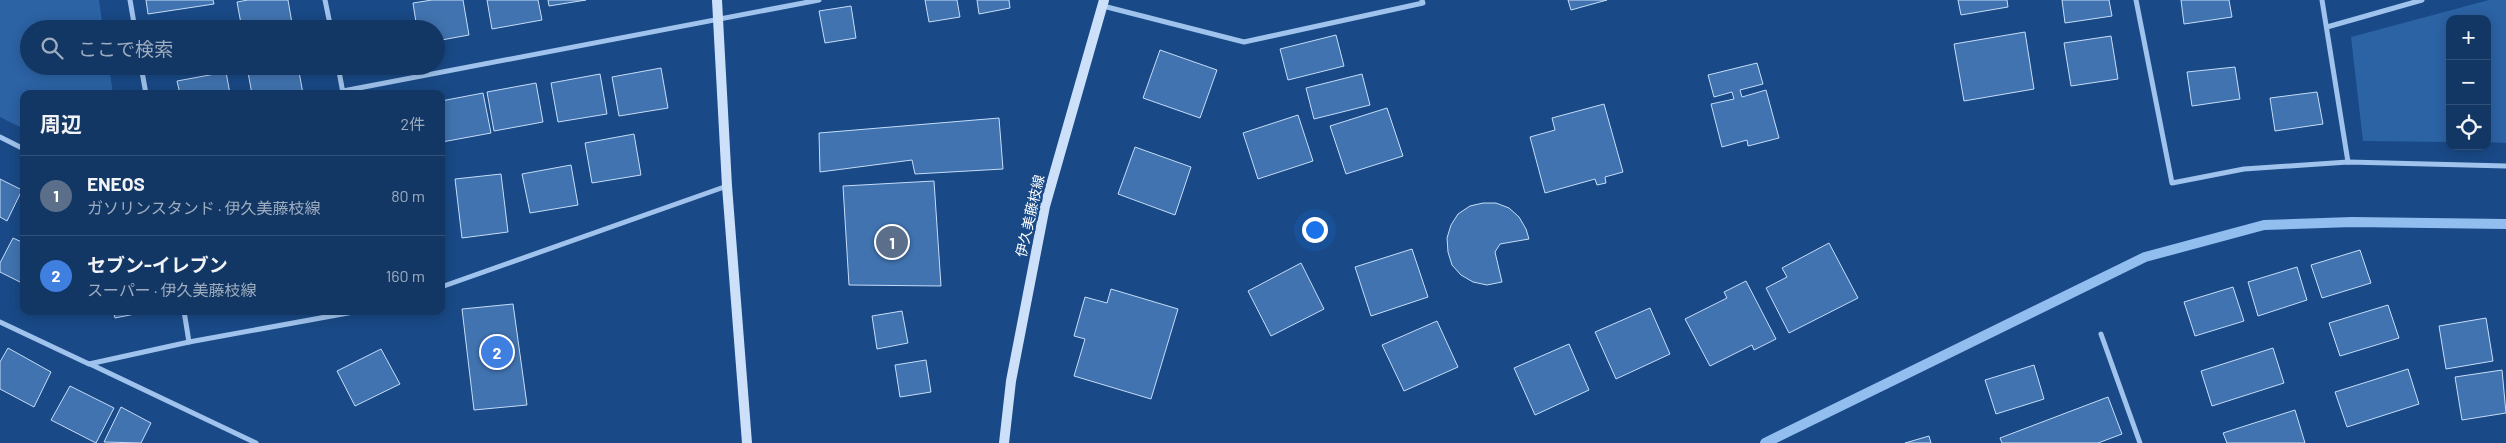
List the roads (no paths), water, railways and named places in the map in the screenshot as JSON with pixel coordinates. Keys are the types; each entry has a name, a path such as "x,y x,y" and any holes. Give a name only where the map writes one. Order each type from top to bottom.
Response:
{"main road":[{"path":"717,0 727,186 747,443"},
{"name":"伊久美藤枝線","path":"1004,443 1011,381 1044,206 1104,3"}],"street":[{"path":"130,0 133,20"},
{"path":"325,0 328,20"},
{"path":"445,72 819,0"},
{"path":"1104,3 1244,42 1423,3 1422,0"},
{"path":"2136,0 2172,183 2244,168 2348,162 2506,166"},
{"path":"2322,0 2348,162"},
{"path":"2327,27 2422,0"},
{"path":"143,75 145,90"},
{"path":"340,75 343,90"},
{"path":"353,90 432,75"},
{"path":"0,137 20,147"},
{"path":"445,286 727,186"},
{"path":"185,315 190,342"},
{"path":"89,364 190,342 337,315"},
{"path":"0,322 256,443"},
{"path":"2101,334 2140,443"}],"waterway":[{"path":"1765,443 2145,257 2264,225 2352,222 2506,224"}],"place":[{"name":"ENEOS","path":"892,242"},
{"name":"セブン-イレブン","path":"497,352"}]}
